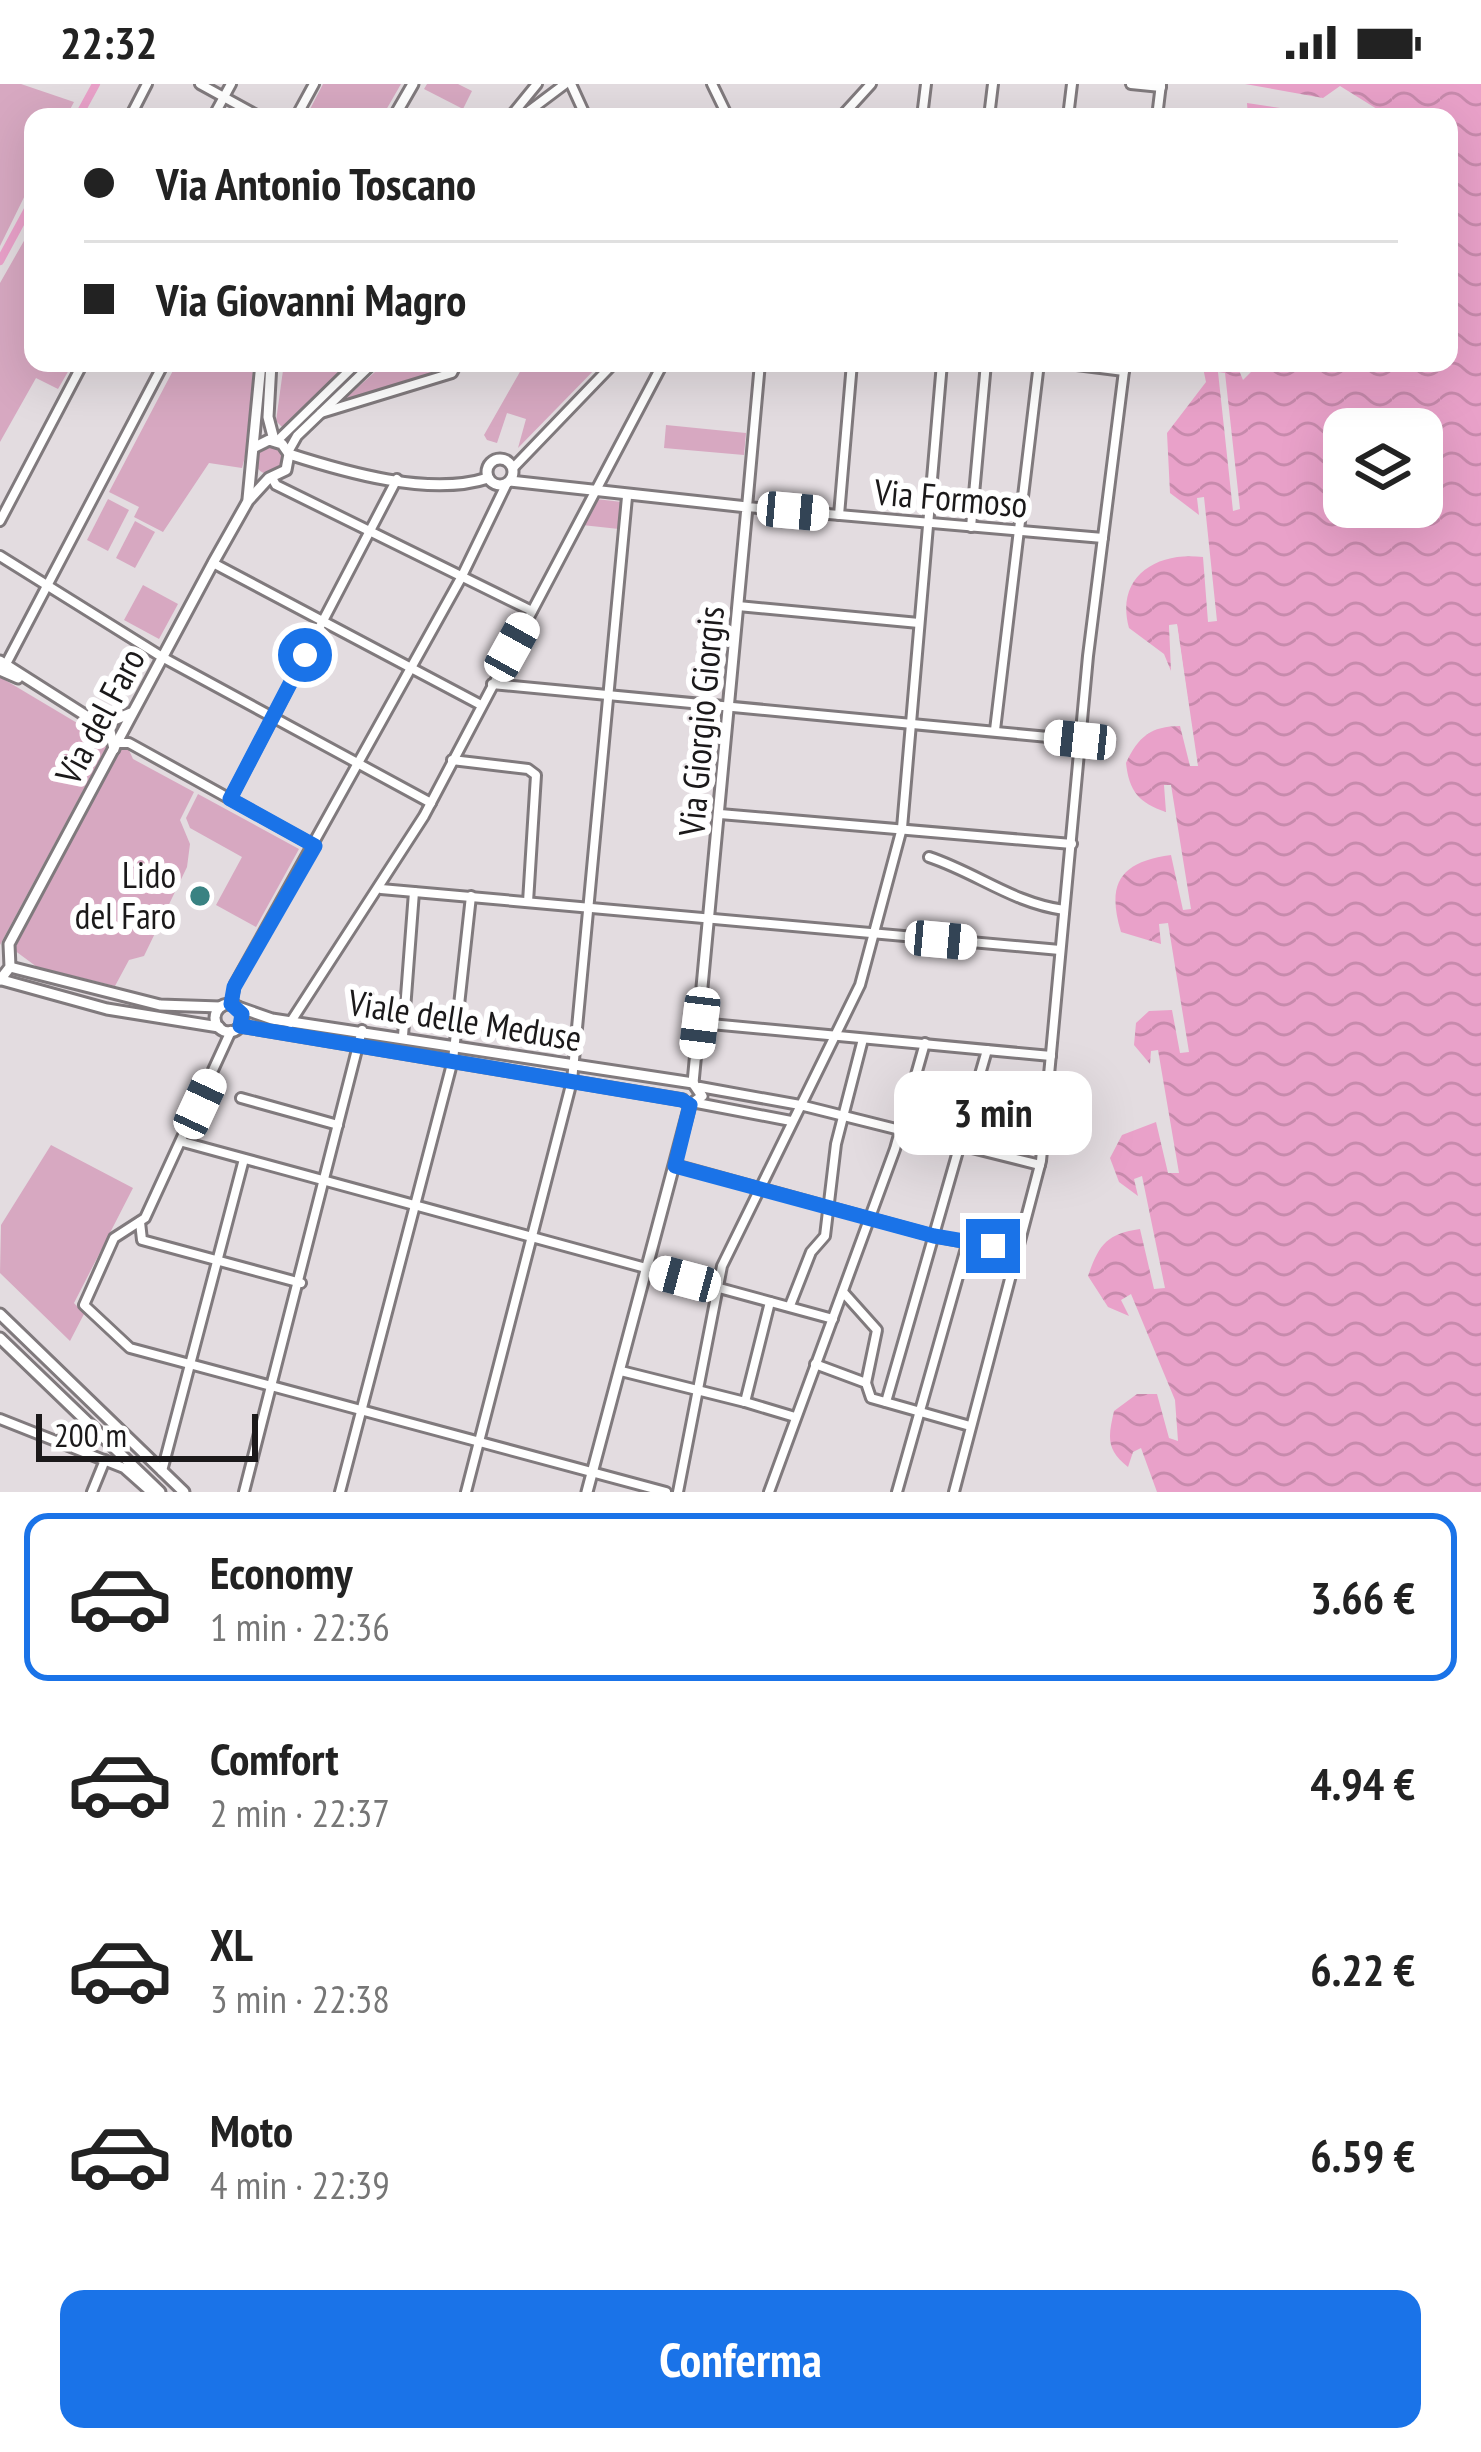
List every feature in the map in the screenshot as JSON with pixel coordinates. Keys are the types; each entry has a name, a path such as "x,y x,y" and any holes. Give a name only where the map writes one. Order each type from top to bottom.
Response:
{"street":[{"path":"200,84 244,108"},
{"path":"218,108 231,84"},
{"path":"849,108 871,84"},
{"path":"1131,84 1161,85"},
{"path":"523,108 555,85"},
{"path":"531,108 555,85"},
{"path":"555,85 577,108"},
{"path":"0,521 78,372"},
{"path":"156,372 49,587 2,665 110,731 116,746 129,743 315,846"},
{"path":"261,372 251,459 255,471 532,611"},
{"path":"270,372 268,417 276,441 288,453 398,478 467,484 488,478"},
{"path":"255,447 276,441 348,372"},
{"path":"286,470 288,453 364,372"},
{"path":"321,413 452,372"},
{"path":"605,372 512,468 461,578 237,982 230,1028 183,1142 140,1222 119,1233 84,1294 84,1305 122,1344 666,1492"},
{"path":"290,1025 381,889 431,803 658,372"},
{"name":"Via Giorgio Giorgis","path":"693,1085 759,372"},
{"path":"839,515 851,372"},
{"path":"678,1492 718,1287 758,1188 836,1036 876,934 902,828 941,372"},
{"path":"971,527 985,372"},
{"path":"995,730 1015,530 1038,372"},
{"path":"954,1492 1040,1166 1080,740 1124,372"},
{"path":"508,482 494,484 487,469 496,460 512,468"},
{"path":"270,478 316,463"},
{"name":"Via del Faro","path":"248,501 255,471"},
{"name":"Via del Faro","path":"1,980 5,960 131,713 248,501 270,478"},
{"path":"230,799 398,478"},
{"name":"Via Formoso","path":"508,482 590,494 1103,538"},
{"path":"466,1492 572,1081 627,497"},
{"path":"0,556 162,658 431,803"},
{"path":"213,563 481,705"},
{"path":"738,606 919,622"},
{"path":"492,684 1080,740"},
{"path":"73,705 114,720 131,713"},
{"path":"452,760 535,774 528,902"},
{"path":"719,814 1072,844"},
{"path":"928,857 963,868 1012,900 1064,910"},
{"path":"381,889 1060,950"},
{"path":"403,1036 414,892"},
{"path":"340,1492 453,1060 471,896"},
{"name":"Viale delle Meduse","path":"5,960 160,1005 230,1006 360,1044 791,1121"},
{"name":"Viale delle Meduse","path":"1,980 95,1006 230,1028 290,1025 362,1030 693,1085 800,1106 1040,1166"},
{"path":"230,1006 215,1019 230,1028"},
{"path":"700,1023 1051,1056"},
{"path":"244,1492 362,1030"},
{"path":"791,1303 811,1252 824,1238 842,1116 863,1039"},
{"path":"769,1492 900,1132 925,1043"},
{"path":"886,1402 988,1050"},
{"path":"690,1103 693,1085"},
{"path":"587,1492 693,1085"},
{"path":"241,1098 338,1125"},
{"path":"183,1142 833,1319"},
{"path":"162,1471 244,1159"},
{"path":"675,1166 934,1236 1018,1252"},
{"path":"140,1222 142,1240"},
{"path":"119,1233 301,1282"},
{"path":"897,1492 968,1241"},
{"path":"843,1292 877,1330 866,1383 868,1396 970,1426"},
{"path":"745,1402 770,1302"},
{"path":"0,1314 178,1490"},
{"path":"2,1341 151,1492"},
{"path":"815,1364 866,1383"},
{"path":"621,1371 796,1417"},
{"path":"0,1419 127,1465 160,1492"},
{"path":"92,1492 105,1460"}],"shaded area":[{"path":"0,84 21,84 74,102 71,108 24,108 24,197 0,246"},
{"path":"323,84 401,84 387,108 311,108"},
{"path":"427,84 458,84 472,91 461,108 424,89"},
{"path":"24,241 24,372 68,372 58,389 36,378 0,442 0,283"},
{"path":"172,372 253,372 251,434 242,468 209,463 163,532 134,517 139,507 109,492"},
{"path":"283,372 339,372 282,427 276,421"},
{"path":"375,372 439,372 438,373 338,405"},
{"path":"520,372 592,372 518,448 526,419 507,413 497,443 484,435"},
{"path":"666,425 746,433 744,455 664,448"},
{"path":"269,446 279,450 283,460 279,470 269,474 259,470 255,460 259,450"},
{"path":"108,499 129,510 108,551 87,540"},
{"path":"596,499 622,502 619,529 582,525"},
{"path":"135,521 155,532 135,568 116,558"},
{"path":"143,585 178,604 159,639 124,620"},
{"path":"0,677 109,742 0,945"},
{"path":"128,748 133,759 194,792 180,820 190,844 187,867 144,956 129,960 115,986 37,967 14,950 120,750"},
{"path":"198,794 299,849 256,927 216,905 242,857 190,828 186,818"},
{"path":"51,1145 133,1188 74,1303 84,1314 70,1341 0,1273 1,1225"}],"water":[{"path":"1245,84 1481,84 1481,1492 1157,1492 1141,1448 1133,1452 1128,1467 1116,1455 1110,1442 1112,1420 1114,1411 1137,1394 1157,1394 1169,1438 1178,1441 1175,1400 1131,1294 1121,1300 1129,1316 1108,1307 1088,1276 1105,1243 1140,1229 1154,1289 1165,1288 1142,1176 1134,1179 1138,1196 1119,1182 1110,1158 1122,1135 1156,1122 1168,1173 1179,1173 1158,1050 1151,1051 1150,1064 1134,1045 1136,1023 1149,1011 1172,1010 1180,1053 1189,1052 1168,923 1159,924 1161,944 1121,932 1115,900 1129,869 1171,855 1183,910 1191,909 1171,785 1164,785 1166,812 1137,795 1126,763 1147,735 1180,726 1190,766 1197,766 1177,625 1169,626 1171,671 1164,654 1129,628 1128,595 1143,571 1155,563 1203,557 1208,622 1217,621 1204,497 1197,498 1199,515 1170,493 1167,433 1206,382 1204,372 1218,372 1240,372 1243,380 1251,372 1458,372 1458,108 1375,108 1340,86 1323,98","holes":["1218,372 1225,373 1240,509 1233,511"]}],"pier":[{"path":"1177,624 1198,766 1191,766 1169,625"}],"waterway":[{"path":"83,108 96,84"},
{"path":"0,261 24,217"}],"place":[{"name":"Lido del Faro","path":"200,896"}],"route":[{"path":"305,655 230,799 315,846 234,987 231,1004 242,1014 240,1026 682,1100 690,1105 675,1166 934,1236 993,1246"}]}
